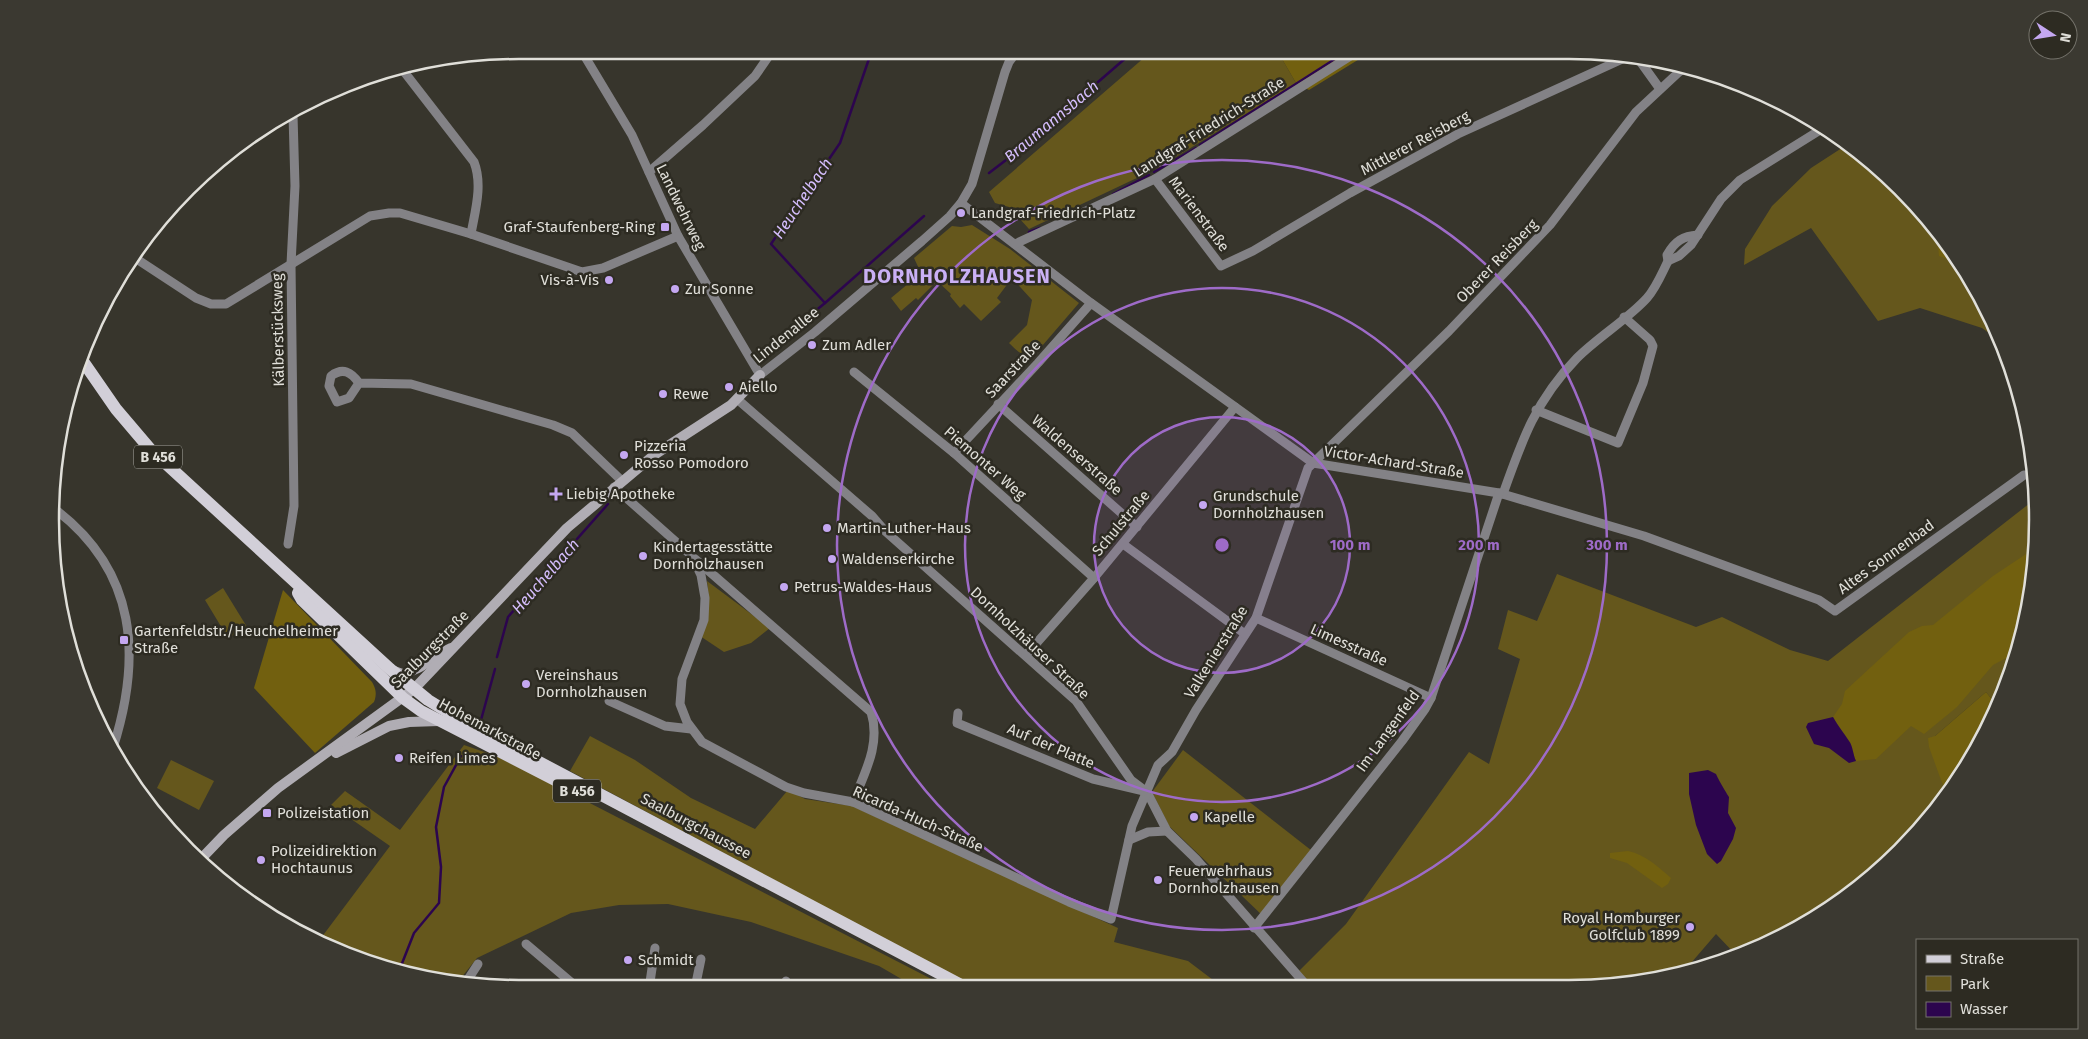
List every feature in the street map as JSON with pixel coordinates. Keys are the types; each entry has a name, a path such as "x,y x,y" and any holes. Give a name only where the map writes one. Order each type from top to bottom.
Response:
{"main road":[{"name":"Hohemarkstraße","path":"85,365 116,409 150,449 414,690"},
{"name":"Hohemarkstraße","path":"288,577 302,600 403,698 440,721 665,836 716,855"},
{"name":"Saalburgchaussee","path":"414,690 467,724 951,980"}],"street":[{"name":"Landwehrweg","path":"586,59 632,135 678,236 760,375"},
{"path":"649,172 755,76 767,59"},
{"name":"Landgraf-Friedrich-Straße","path":"1015,244 1155,179 1346,59"},
{"name":"Lindenallee","path":"618,484 660,451 737,399 760,375 816,332 950,216 961,203 975,176 1009,62"},
{"name":"Mittlerer Reisberg","path":"1221,266 1253,251 1350,193 1458,134 1616,62"},
{"path":"1643,65 1660,89"},
{"name":"Oberer Reisberg","path":"1313,462 1449,331 1550,225 1636,112 1680,72"},
{"path":"404,73 474,162 478,172 477,199 471,234"},
{"name":"Kälberstücksweg","path":"288,544 294,506 291,264 295,186 293,118"},
{"name":"Im Langenfeld","path":"1254,928 1402,741 1431,698 1501,494 1536,410 1577,358 1648,297 1668,261 1667,255 1681,238 1698,235 1720,199 1734,185 1755,169 1817,132"},
{"name":"Marienstraße","path":"1155,179 1221,266"},
{"name":"Victor-Achard-Straße","path":"961,203 1091,303 1313,462 1501,494 1698,554"},
{"path":"139,260 196,298 211,304 226,304 352,225 370,216 379,214 400,214 471,234 582,272 603,268 678,236"},
{"name":"Saarstraße","path":"954,453 1091,303"},
{"path":"1536,410 1618,443 1643,383 1653,346 1650,340 1624,317"},
{"name":"Piemonter Weg","path":"854,372 954,453 1094,578"},
{"name":"Ricarda-Huch-Straße","path":"359,382 411,384 553,425 572,433 618,484 692,556 701,574 705,598 704,620 682,679 680,704 691,729 702,742 786,787 804,794 853,802 1069,902 1111,919"},
{"name":"Dornholzhäuser Straße","path":"737,399 872,516 886,531 1076,702 1131,780 1147,792 1167,831 1196,859 1254,928 1302,980"},
{"name":"Waldenserstraße","path":"998,404 1137,526"},
{"name":"Schulstraße","path":"1026,655 1123,544 1236,407"},
{"name":"Valkenierstraße","path":"1111,919 1132,826 1158,765 1172,752 1196,710 1256,618 1308,468 1313,462"},
{"name":"Altes Sonnenbad","path":"1698,554 1819,600 1836,611 2024,475"},
{"name":"Saalburgstraße","path":"205,855 240,820 304,769 414,690 567,528 618,484"},
{"path":"59,513 83,533 94,548 115,582 123,605 130,642 131,660 124,705 115,740"},
{"path":"1123,544 1246,634"},
{"path":"692,556 871,712 874,734 871,757 853,802"},
{"name":"Limesstraße","path":"1256,618 1431,698"},
{"path":"390,669 402,674 420,669 437,654 457,645"},
{"path":"609,701 665,726 691,729"},
{"name":"Auf der Platte","path":"958,712 956,723 1093,779 1147,792"},
{"path":"304,769 389,726 414,721 440,721"},
{"path":"1129,840 1148,832 1167,831"},
{"path":"526,944 568,980"},
{"path":"650,980 655,948"},
{"path":"697,980 701,959"},
{"path":"470,977 478,964"}],"green space":[{"path":"1143,59 1282,59 1296,83 1158,168 1029,229 1009,207 995,203 989,192"},
{"path":"1841,148 1872,173 1915,216 1934,239 1968,289 1990,334 1982,328 1920,308 1878,321 1811,228 1744,265 1745,249 1772,206 1811,168"},
{"path":"972,225 1010,249 1079,303 1036,353 1028,355 1021,353 1009,343 1027,325 1032,300 1012,278 997,298 1001,302 981,321 964,304 960,308 950,296 951,294 937,281 918,300 916,298 901,311 891,298 921,273 914,258 952,226"},
{"path":"2028,504 2028,550 2020,609 2014,639 1992,700 1986,692 1935,736 1938,769 1944,787 1915,823 1894,845 1872,866 1824,903 1772,933 1732,950 1716,934 1690,964 1629,976 1569,980 1306,980 1298,972 1346,924 1469,752 1489,764 1520,659 1498,649 1508,610 1537,621 1557,574 1696,627 1722,617 1790,650 1828,661"},
{"path":"707,581 770,628 751,643 724,652 700,636 708,609"},
{"path":"223,588 247,627 228,638 205,600"},
{"path":"590,736 635,760 691,798 755,829 788,790 805,799 852,806 1118,928 1114,942 1188,961 1213,980 962,980 570,771"},
{"path":"464,745 496,756 580,798 933,980 903,980 879,966 751,922 668,904 619,905 571,913 477,958 462,976 400,965 371,956 323,936 390,846 331,805 345,791 400,830"},
{"path":"1183,750 1316,854 1264,917 1169,826 1152,792"},
{"path":"171,760 214,781 199,810 157,788"}],"shaded area":[{"path":"1282,59 1359,59 1309,90 1296,83"},
{"path":"1938,245 1949,259 1939,256"},
{"path":"2028,553 2020,609 2008,657 1993,665 1957,707 1924,734 1911,726 1876,759 1856,761 1850,743 1833,717 1842,704 1845,691 1909,632 1922,626 1933,625 1993,576"},
{"path":"283,590 372,682 375,689 376,696 374,702 315,753 254,688"},
{"path":"1986,692 1992,700 1968,750 1943,787 1929,747 1928,738 1935,736"},
{"path":"1628,851 1646,858 1661,869 1671,878 1668,884 1662,888 1627,863 1610,858 1610,853"}],"water":[{"path":"1833,717 1850,743 1856,761 1849,763 1829,748 1814,744 1806,727 1808,723"},
{"path":"1708,770 1716,774 1729,797 1728,813 1736,828 1733,839 1721,861 1717,864 1707,854 1696,825 1689,794 1689,773"}],"waterway":[{"name":"Heuchelbach","path":"780,340 825,303 771,244 840,143 869,59"},
{"name":"Braumannsbach","path":"989,173 1023,147 1125,59"},
{"path":"1200,145 1335,59"},
{"path":"1154,172 1196,148"},
{"path":"1113,194 1149,175"},
{"name":"Braumannsbach","path":"825,303 924,216"},
{"path":"1029,232 1040,228"},
{"name":"Heuchelbach","path":"497,657 508,617 608,504"},
{"name":"Heuchelbach","path":"481,720 495,669"},
{"name":"Heuchelbach","path":"401,965 414,933 439,903 441,867 436,827 444,787 461,756"}],"place":[{"name":"Landgraf-Friedrich-Platz","path":"961,213"},
{"name":"Graf-Staufenberg-Ring","path":"665,227"},
{"name":"Vis-à-Vis","path":"609,280"},
{"name":"Zur Sonne","path":"675,289"},
{"name":"Zum Adler","path":"812,345"},
{"name":"Aiello","path":"729,387"},
{"name":"Rewe","path":"663,394"},
{"name":"Pizzeria Rosso Pomodoro","path":"624,455"},
{"name":"Liebig Apotheke","path":"556,494"},
{"name":"Grundschule Dornholzhausen","path":"1203,505"},
{"name":"Martin-Luther-Haus","path":"827,528"},
{"name":"Kindertagesstätte Dornholzhausen","path":"643,556"},
{"name":"Waldenserkirche","path":"832,559"},
{"name":"Petrus-Waldes-Haus","path":"784,587"},
{"name":"Gartenfeldstr./Heuchelheimer Straße","path":"124,640"},
{"name":"Vereinshaus Dornholzhausen","path":"526,684"},
{"name":"Reifen Limes","path":"399,758"},
{"name":"Polizeistation","path":"267,813"},
{"name":"Kapelle","path":"1194,817"},
{"name":"Polizeidirektion Hochtaunus","path":"261,860"},
{"name":"Feuerwehrhaus Dornholzhausen","path":"1158,880"},
{"name":"Royal Homburger Golfclub 1899","path":"1690,927"},
{"name":"Schmidt","path":"628,960"}],"district":[{"name":"DORNHOLZHAUSEN","path":"957,276"}]}
